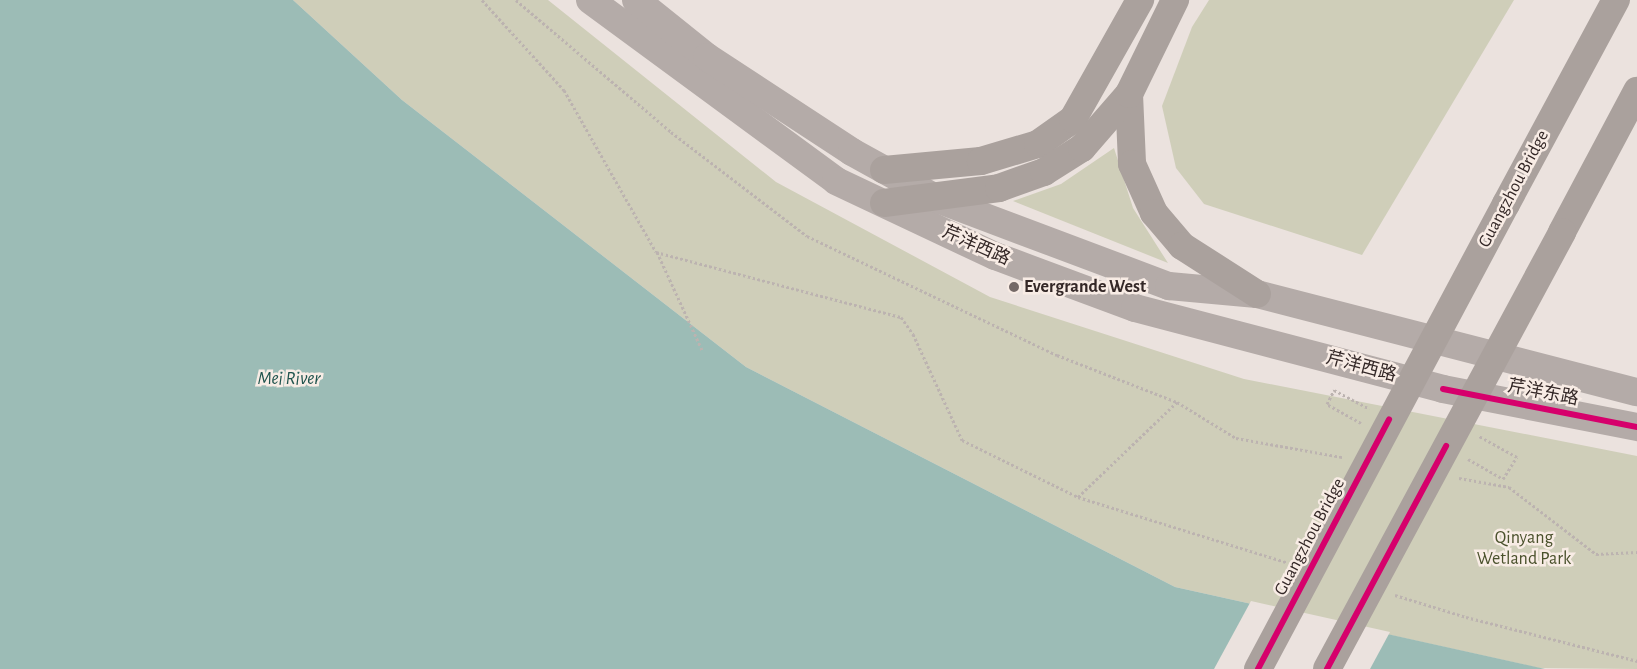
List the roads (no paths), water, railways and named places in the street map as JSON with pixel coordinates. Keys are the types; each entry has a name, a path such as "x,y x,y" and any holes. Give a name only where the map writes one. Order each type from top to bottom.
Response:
{"highway":[{"path":"884,170 981,161 1038,144 1073,119 1140,0"},
{"path":"884,204 937,199 999,188 1044,172 1082,148 1129,94 1175,0"},
{"name":"Guangzhou Bridge","path":"1258,669 1377,422 1506,204 1616,0"},
{"path":"1327,669 1637,91"},
{"path":"1129,94 1132,164 1154,214 1182,246 1257,294"}],"main road":[{"name":"芹洋西路","path":"590,0 836,181 994,256 1135,308 1443,389"},
{"name":"芹洋西路","path":"636,0 707,57 884,170 937,199 1169,286 1257,294 1384,329"},
{"name":"芹洋东路","path":"1384,329 1637,392"},
{"name":"芹洋东路","path":"1443,389 1637,427"}],"water":[{"name":"Mei River","path":"0,0 293,0 402,100 746,367 1175,587 1545,669 0,669"}],"place":[{"name":"Evergrande West","path":"1014,287"}],"park label":[{"name":"Qinyang Wetland Park","path":"1524,549"}]}
